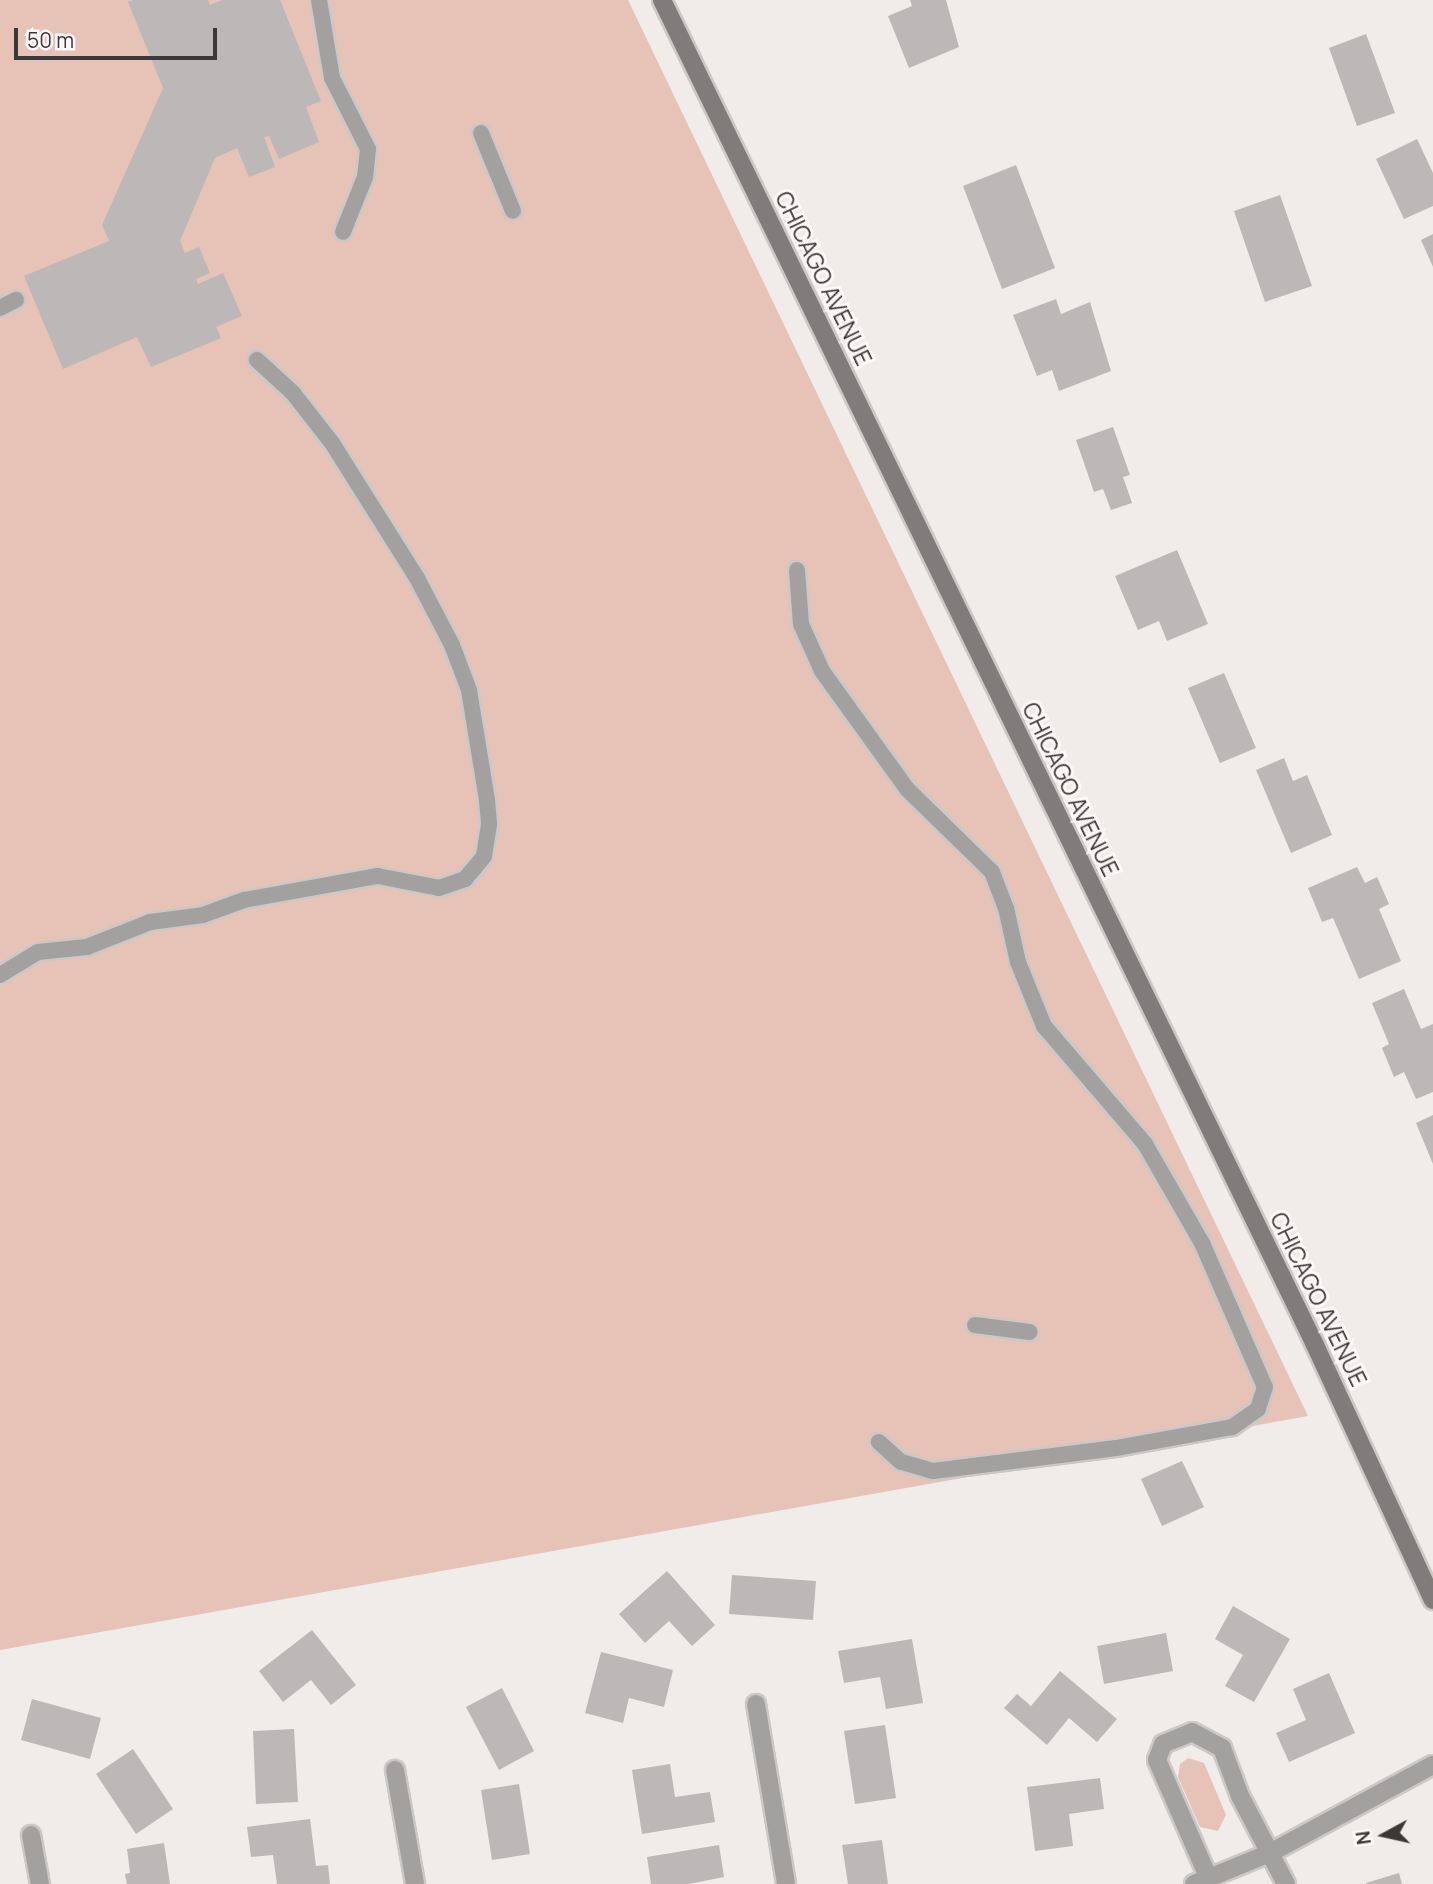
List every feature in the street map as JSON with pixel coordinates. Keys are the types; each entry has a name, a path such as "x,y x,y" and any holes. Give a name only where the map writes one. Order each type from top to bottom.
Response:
{"main road":[{"name":"CHICAGO AVENUE","path":"662,0 1315,1345 1433,1600"}],"street":[{"path":"756,1704 786,1884"},
{"path":"1286,1884 1270,1853 1240,1796 1222,1748 1192,1731 1177,1735 1163,1744 1157,1760 1201,1882 1270,1853 1433,1765"},
{"path":"395,1770 415,1884"},
{"path":"31,1835 40,1884"}],"lane":[{"path":"319,0 332,78 368,149 365,177 343,232"},
{"path":"481,133 513,211"},
{"path":"0,308 16,300"},
{"path":"0,975 38,952 87,947 150,922 203,915 244,900 378,876 439,888 465,879 484,856 489,823 487,800 469,690 452,645 332,443 293,393 257,360"},
{"path":"797,570 801,624 822,671 907,789 992,873 1006,908 1018,962 1044,1026 1145,1143 1202,1242 1265,1387 1258,1409 1232,1427 1062,1455 933,1471 901,1461 879,1442"},
{"path":"975,1325 1030,1332"}],"shaded area":[{"path":"0,0 628,0 1308,1416 0,1650"},
{"path":"1188,1758 1204,1763 1226,1815 1218,1831 1200,1827 1178,1777 1180,1764"}],"building":[{"path":"208,0 210,5 222,0 280,0 321,101 306,107 319,142 279,159 269,136 264,137 275,167 249,177 237,148 215,158 180,241 185,253 199,247 210,273 196,279 198,284 223,273 242,316 216,327 221,338 151,367 137,337 63,369 24,276 109,241 102,225 163,88 128,2"},
{"path":"910,0 946,0 959,47 909,68 888,16 912,6"},
{"path":"1366,34 1395,113 1357,126 1329,48"},
{"path":"1417,139 1433,173 1433,206 1404,219 1376,159"},
{"path":"1016,165 1055,268 1002,289 963,186"},
{"path":"1280,195 1312,286 1265,302 1234,211"},
{"path":"1433,234 1433,267 1421,240"},
{"path":"1056,299 1061,314 1090,302 1111,371 1059,391 1052,370 1037,376 1013,315"},
{"path":"1113,427 1130,475 1123,477 1132,503 1111,510 1103,489 1094,492 1076,440"},
{"path":"1177,550 1208,624 1167,641 1159,621 1138,630 1115,576"},
{"path":"1224,673 1256,748 1220,763 1188,688"},
{"path":"1284,758 1293,781 1307,775 1332,835 1291,853 1256,770"},
{"path":"1357,867 1365,883 1377,877 1389,904 1379,909 1401,961 1359,979 1333,918 1322,922 1308,888"},
{"path":"1404,989 1421,1029 1433,1024 1433,1092 1416,1099 1404,1072 1394,1077 1382,1048 1389,1044 1372,1003"},
{"path":"1433,1115 1433,1164 1416,1123"},
{"path":"1182,1461 1204,1507 1162,1526 1141,1479"},
{"path":"667,1571 715,1625 692,1646 669,1621 645,1643 619,1614"},
{"path":"732,1575 816,1581 813,1620 729,1614"},
{"path":"1233,1606 1290,1639 1254,1702 1225,1686 1243,1655 1215,1639"},
{"path":"312,1630 356,1685 331,1705 311,1680 283,1702 259,1671"},
{"path":"1166,1633 1173,1671 1104,1684 1097,1646"},
{"path":"912,1639 923,1703 886,1709 880,1677 844,1683 838,1651"},
{"path":"601,1652 673,1670 664,1707 629,1698 623,1723 585,1713"},
{"path":"1060,1671 1117,1719 1097,1742 1069,1718 1047,1745 1004,1708 1017,1694 1031,1706"},
{"path":"1329,1673 1355,1733 1289,1762 1276,1733 1306,1720 1293,1689"},
{"path":"502,1688 534,1751 499,1770 466,1707"},
{"path":"32,1699 101,1718 90,1759 21,1740"},
{"path":"885,1725 896,1798 855,1804 844,1731"},
{"path":"294,1729 298,1802 256,1804 253,1731"},
{"path":"133,1749 173,1809 136,1834 96,1774"},
{"path":"670,1764 675,1797 710,1792 715,1822 642,1834 632,1770"},
{"path":"1100,1778 1104,1809 1069,1814 1073,1846 1035,1851 1027,1787"},
{"path":"519,1784 530,1854 492,1860 481,1790"},
{"path":"310,1819 316,1866 328,1865 330,1884 277,1884 273,1855 251,1857 247,1827"},
{"path":"882,1840 888,1884 848,1884 842,1845"},
{"path":"164,1843 170,1884 127,1884 125,1874 130,1873 127,1849"},
{"path":"719,1845 724,1877 689,1884 651,1884 647,1857"},
{"path":"1399,1873 1402,1884 1366,1884 1366,1883"}]}
